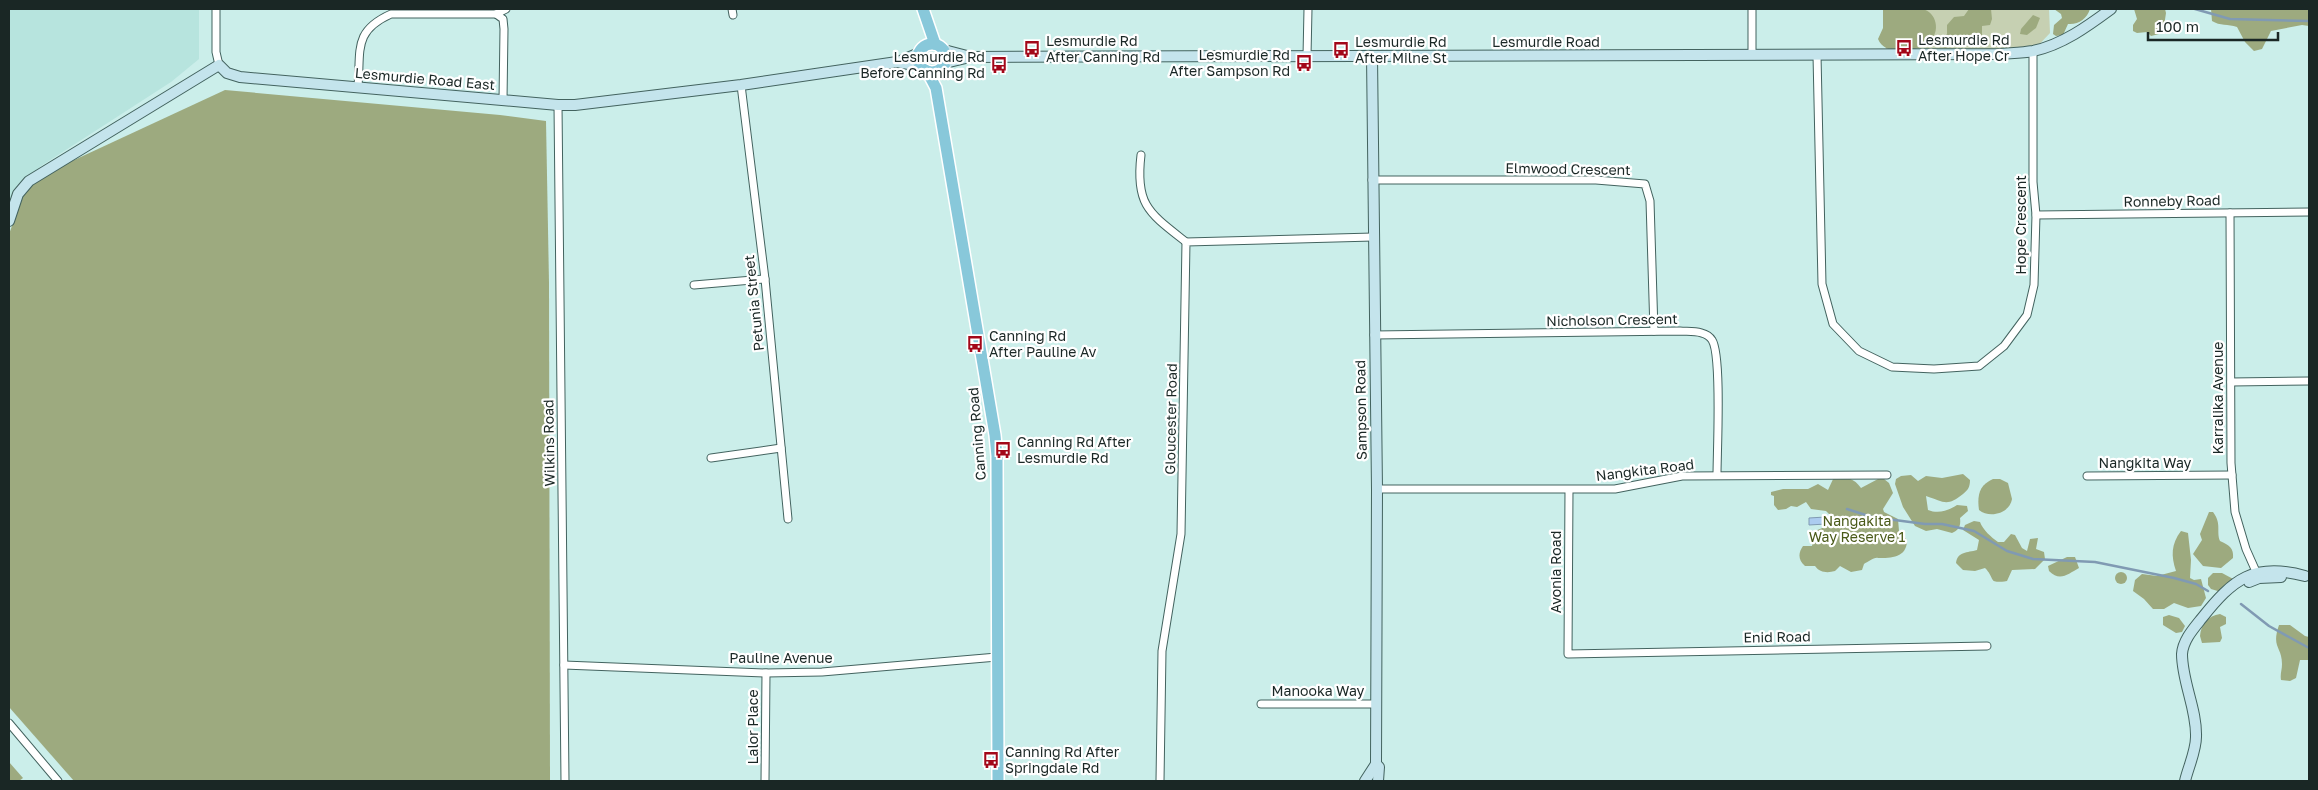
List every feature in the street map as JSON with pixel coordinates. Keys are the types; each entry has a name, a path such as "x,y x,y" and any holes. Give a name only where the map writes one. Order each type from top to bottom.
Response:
{"main road":[{"path":"924,14 940,47 943,66 933,72 924,68 918,59 924,14"},
{"path":"920,51 930,44 940,47"},
{"name":"Canning Road","path":"936,88 943,66"},
{"name":"Canning Road","path":"924,68 936,88 994,427 997,456 998,781"}],"street":[{"path":"9,221 18,194 29,181 220,65 216,52 216,9"},
{"path":"358,86 361,40 370,26 380,19 391,14 496,14 506,9"},
{"path":"1308,9 1308,56"},
{"path":"1752,9 1752,55"},
{"name":"Lesmurdie Road","path":"943,66 970,57 1999,54 2033,51 2081,31 2111,9"},
{"path":"496,14 503,19 504,29 504,100"},
{"name":"Lesmurdie Road","path":"940,47 970,57"},
{"name":"Lesmurdie Road East","path":"220,65 225,72 236,77 358,86 558,105 741,85 897,62 920,51"},
{"name":"Hope Crescent","path":"1817,55 1822,284 1833,324 1859,350 1892,367 1934,369 1979,366 2004,346 2027,315 2034,285 2036,215 2033,182 2033,51"},
{"name":"Sampson Road","path":"1372,56 1376,489 1376,764 1379,767 1378,781"},
{"name":"Lesmurdie Road East","path":"897,62 924,68"},
{"name":"Petunia Street","path":"741,85 764,279 788,519"},
{"name":"Wilkins Road","path":"558,105 565,781"},
{"path":"1141,155 1139,171 1142,198 1153,216 1186,242 1373,237"},
{"name":"Elmwood Crescent","path":"1372,180 1596,180 1645,184 1650,201 1654,331"},
{"name":"Ronneby Road","path":"2036,215 2309,212"},
{"name":"Karralika Avenue","path":"2230,213 2232,475 2235,512 2246,549 2258,575"},
{"name":"Gloucester Road","path":"1160,781 1162,651 1181,534 1186,242"},
{"path":"694,285 764,279"},
{"name":"Nicholson Crescent","path":"1374,335 1654,331 1680,331 1705,334 1712,340 1718,360 1717,475"},
{"path":"2231,382 2309,382"},
{"path":"711,458 781,448"},
{"name":"Nangkita Road","path":"1376,489 1615,489 1682,476 1887,474"},
{"name":"Nangkita Way","path":"2088,476 2232,475"},
{"name":"Avonia Road","path":"1568,654 1569,490"},
{"path":"2185,781 2196,737 2182,653 2190,633 2217,599 2258,575 2293,578 2307,576"},
{"name":"Enid Road","path":"1568,654 1987,646"},
{"name":"Pauline Avenue","path":"564,665 766,672 822,672 998,657"},
{"name":"Lalor Place","path":"765,781 766,672"},
{"name":"Manooka Way","path":"1261,704 1376,704"},
{"path":"9,723 58,781"},
{"path":"1364,781 1376,764"}],"shaded area":[{"path":"9,9 199,9 199,59 171,82 41,166 17,187 9,210"},
{"path":"1885,9 2049,9 2050,33 2033,51 1886,54"}],"green space":[{"path":"1913,8 1927,11 1936,23 1933,38 1917,48 1909,50 1901,51 1887,48 1878,39 1883,28 1883,9"},
{"path":"1969,9 1991,9 1992,19 1990,25 1982,26 1982,37 1976,41 1955,38 1949,47 1943,48 1938,40 1947,34 1947,25 1954,17 1964,16"},
{"path":"2054,9 2090,9 2082,21 2068,24 2063,35 2056,36 2053,34 2054,25 2062,18 2061,14"},
{"path":"2134,9 2165,9 2163,33 2151,36 2147,32 2137,33 2133,31 2133,25 2137,19"},
{"path":"2211,9 2309,9 2309,26 2302,25 2271,31 2262,49 2254,51 2245,42 2237,27 2218,24 2212,21"},
{"path":"2033,15 2040,18 2036,28 2027,35 2020,34 2021,29"},
{"path":"225,90 500,115 546,121 549,283 550,781 74,781 9,707 9,234 29,181"},
{"path":"1963,474 1970,480 1970,485 1966,491 1953,501 1945,502 1926,496 1928,510 1935,512 1950,509 1957,505 1967,506 1968,511 1960,518 1958,529 1952,533 1937,529 1926,531 1915,526 1903,507 1895,484 1896,479 1901,476 1911,475 1918,481 1926,476 1942,478"},
{"name":"Nangakita Way Reserve 1","path":"1834,477 1850,479 1861,488 1878,479 1884,479 1889,483 1893,493 1883,509 1884,512 1898,519 1899,531 1907,540 1901,554 1893,557 1875,558 1864,564 1862,570 1851,572 1840,566 1835,571 1824,572 1815,566 1805,566 1803,564 1800,556 1801,549 1803,546 1812,546 1815,531 1827,526 1830,515 1826,511 1811,509 1806,502 1797,507 1791,506 1778,510 1774,505 1774,496 1771,495 1771,492 1783,489 1808,489 1818,484 1828,490"},
{"path":"2000,479 2008,483 2012,499 2008,508 2004,511 1994,514 1983,513 1979,510 1978,500 1980,492 1988,481"},
{"path":"2209,512 2213,512 2216,516 2220,541 2232,549 2233,552 2233,558 2221,568 2203,566 2193,554 2202,540 2200,534"},
{"path":"1974,521 1980,522 1983,528 1998,542 2004,542 2011,534 2015,535 2022,548 2027,551 2030,539 2038,538 2036,549 2044,552 2045,559 2035,569 2012,570 2007,581 2001,582 1994,581 1985,568 1975,571 1963,570 1956,563 1959,556 1977,550 1979,540 1963,530 1965,525"},
{"path":"2181,531 2188,533 2191,560 2190,578 2194,580 2201,579 2206,598 2201,606 2188,608 2174,603 2164,609 2153,609 2133,591 2135,580 2142,574 2157,576 2176,571 2173,550 2175,541"},
{"path":"2067,557 2075,557 2079,568 2064,576 2057,576 2049,571 2048,566"},
{"path":"2119,572 2123,572 2127,578 2123,584 2119,584 2115,580 2115,576"},
{"path":"2213,573 2222,573 2235,580 2221,592 2211,589 2208,585 2208,578"},
{"path":"2220,614 2226,617 2226,624 2220,627 2222,638 2220,642 2202,643 2200,636 2204,624 2212,617"},
{"path":"2169,615 2179,618 2185,626 2182,632 2176,633 2163,625 2163,617"},
{"path":"2279,625 2290,625 2309,637 2309,660 2300,660 2296,678 2290,681 2281,680 2282,658 2276,643"},
{"path":"9,762 23,778 19,781 9,781"}],"water":[{"path":"1825,517 1826,524 1809,525 1809,518"}],"waterway":[{"path":"2195,9 2230,19 2309,21"},
{"path":"1847,509 1872,517 1925,524 1942,524 1974,531 2007,551 2033,559 2095,562 2174,578 2196,584 2208,591"},
{"path":"2241,604 2269,626 2309,648"}],"place":[{"name":"Lesmurdie Rd After Hope Cr","path":"1904,48"},
{"name":"Lesmurdie Rd After Canning Rd","path":"1032,49"},
{"name":"Lesmurdie Rd After Milne St","path":"1341,50"},
{"name":"Lesmurdie Rd After Sampson Rd","path":"1304,63"},
{"name":"Lesmurdie Rd Before Canning Rd","path":"999,65"},
{"name":"Canning Rd After Pauline Av","path":"975,344"},
{"name":"Canning Rd After Lesmurdie Rd","path":"1003,450"},
{"name":"Canning Rd After Springdale Rd","path":"991,760"}]}
